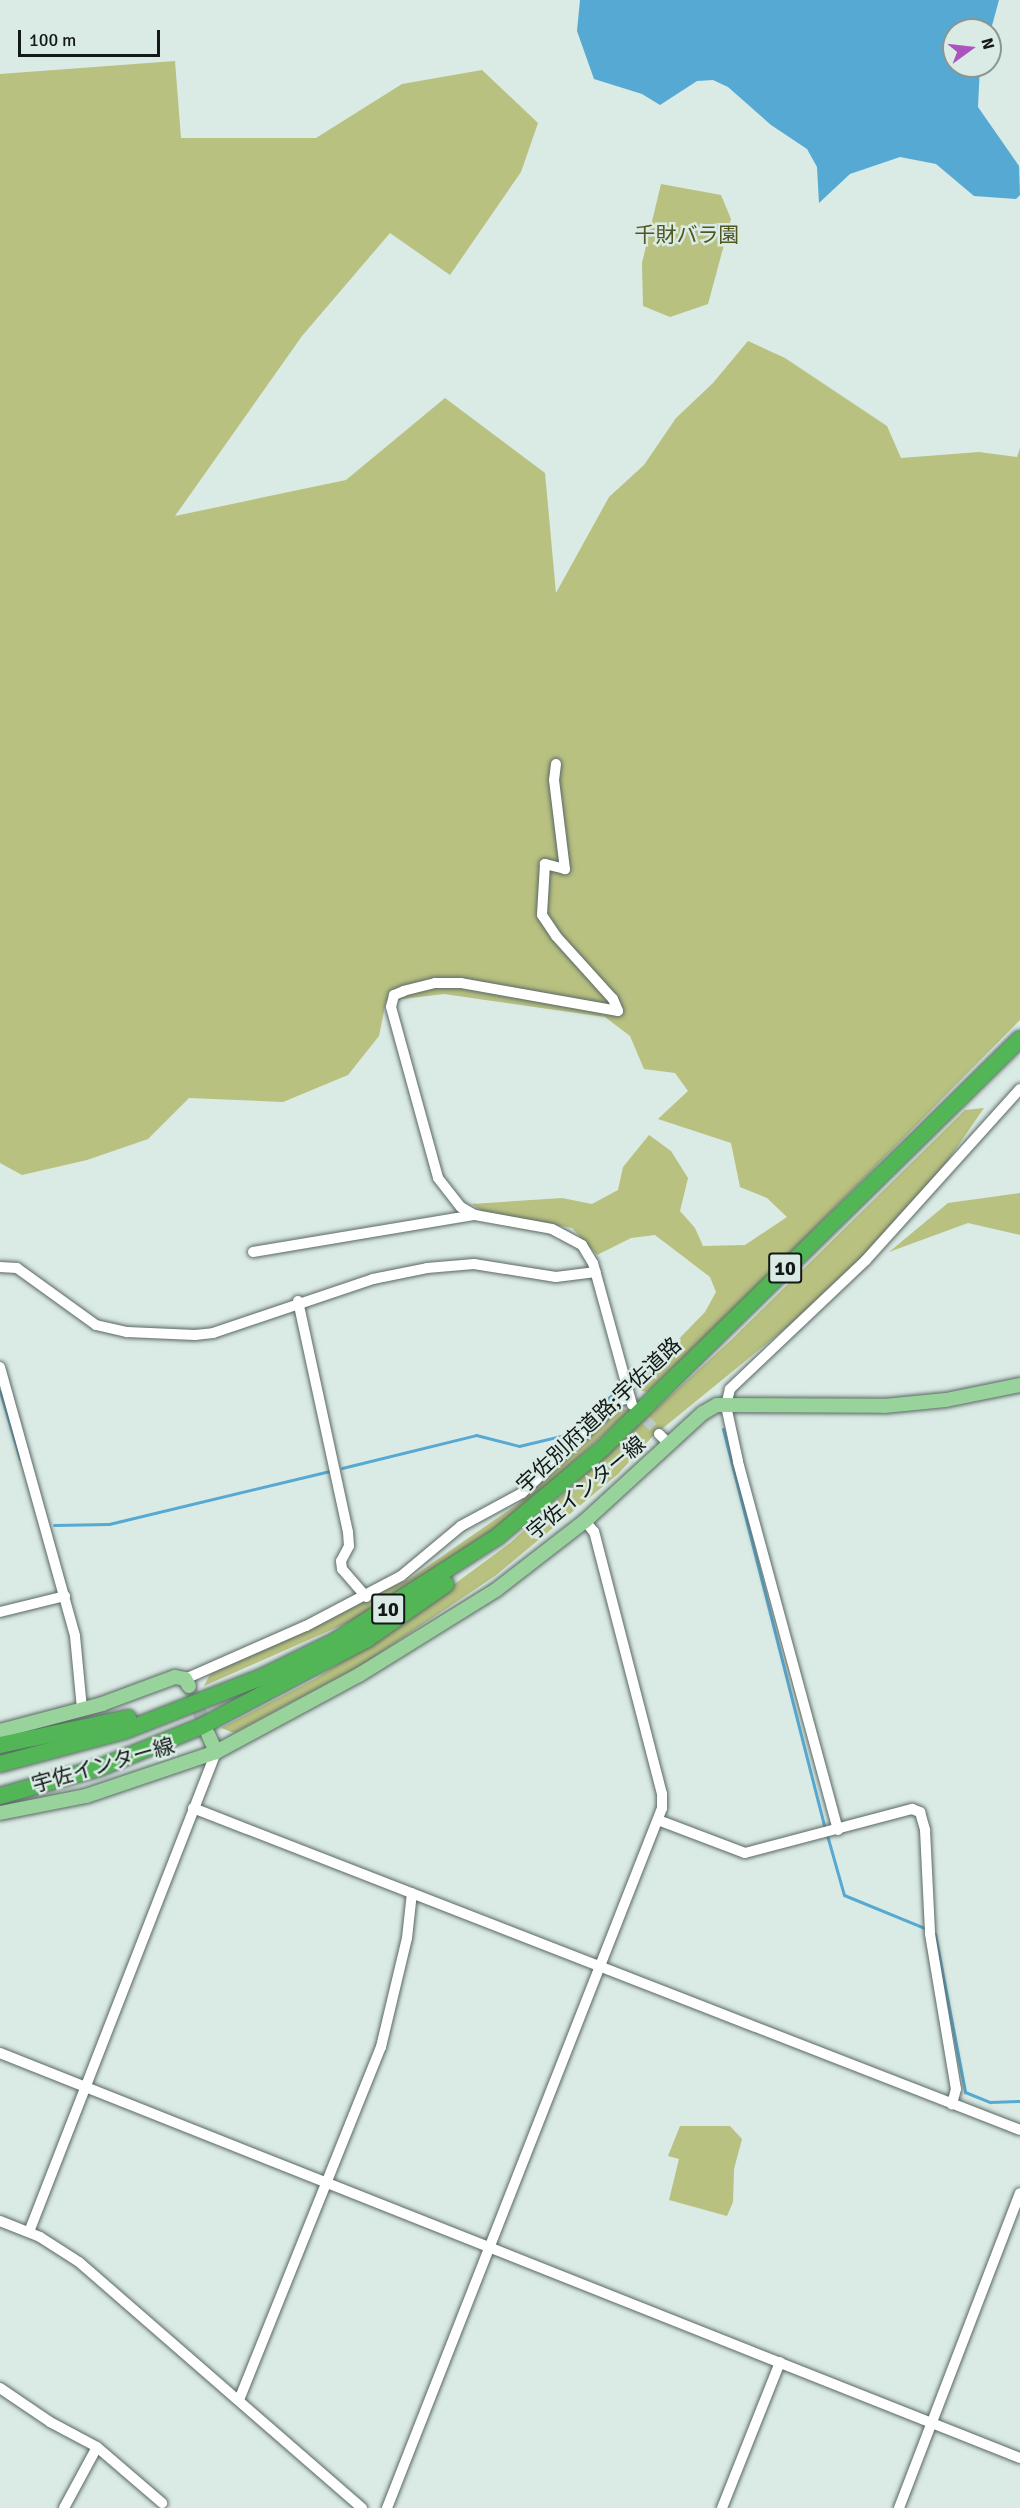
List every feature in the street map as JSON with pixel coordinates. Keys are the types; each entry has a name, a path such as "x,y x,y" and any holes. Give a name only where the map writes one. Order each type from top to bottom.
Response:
{"highway":[{"name":"宇佐別府道路;宇佐道路","path":"0,1764 83,1744 213,1698 344,1636 467,1559 549,1495 603,1448 1020,1039"},
{"path":"0,1796 99,1768 165,1743 246,1705 367,1639 429,1598 525,1521 549,1495"},
{"path":"0,1745 113,1723 188,1699 213,1698"}],"main road":[{"name":"宇佐インター線","path":"0,1812 86,1796 216,1752 417,1641 496,1590 585,1521 703,1413 717,1405 884,1406 946,1400 1020,1385"},
{"path":"0,1731 82,1709 175,1677 187,1683"},
{"path":"208,1734 216,1752"}],"street":[{"path":"475,1215 452,1198 433,1167 391,1007 394,995 420,985 461,983 618,1011 613,999 556,936 542,915 545,864 565,869 554,780 556,764"},
{"path":"838,1830 726,1406 734,1384 866,1260 1020,1089"},
{"path":"187,1683 366,1597 401,1576 461,1526 522,1493 619,1401 630,1401 596,1272 589,1254 565,1233 475,1215 254,1252"},
{"path":"0,1267 17,1268 96,1325 127,1332 213,1333 298,1301 404,1272 454,1265 493,1266 556,1277 596,1272"},
{"path":"298,1301 348,1532 349,1546 340,1562 342,1569 366,1597"},
{"path":"0,1367 65,1596 80,1661 82,1709"},
{"path":"658,1434 670,1445"},
{"path":"387,2508 658,1820 662,1794 594,1532 585,1521"},
{"path":"0,1612 65,1596"},
{"path":"29,2232 216,1752"},
{"path":"193,1808 1020,2130"},
{"path":"658,1820 746,1853 912,1809 922,1815 930,1934 956,2089 952,2104"},
{"path":"238,2400 381,2047 407,1938 412,1893"},
{"path":"0,2053 1020,2457"},
{"path":"900,2508 1020,2193"},
{"path":"0,2221 29,2232 79,2262 362,2508"},
{"path":"722,2508 780,2362"},
{"path":"0,2388 50,2422 97,2447 162,2503"},
{"path":"64,2508 97,2447"}],"green space":[{"path":"175,61 181,138 316,138 402,84 482,70 538,123 521,172 450,275 390,233 302,336 175,516 346,480 445,398 545,473 556,593 609,497 644,465 676,418 713,383 748,341 785,358 887,426 901,458 979,452 1017,457 1020,448 1020,1020 738,1306 647,1392 638,1390 641,1378 705,1312 716,1292 710,1277 655,1235 631,1238 597,1255 572,1228 486,1214 472,1204 562,1198 592,1204 618,1190 623,1167 649,1135 671,1151 688,1178 680,1211 695,1228 703,1246 745,1245 787,1217 767,1198 740,1187 731,1143 658,1119 688,1091 675,1073 644,1069 630,1036 605,1017 444,994 386,1001 379,1036 348,1075 283,1102 189,1098 148,1139 87,1160 22,1175 0,1163 0,74"},
{"name":"千財バラ園","path":"661,184 721,195 731,219 708,304 670,317 643,306 642,263"},
{"path":"984,1108 911,1214 803,1314 652,1437 618,1474 495,1576 365,1663 234,1733 221,1728 315,1679 399,1625 510,1543 731,1340 965,1110"},
{"path":"1020,1193 1020,1235 968,1223 889,1252 948,1203"},
{"path":"620,1407 629,1411 516,1514 406,1591 349,1622 204,1686 210,1674 409,1579 519,1503"},
{"path":"680,2126 730,2126 742,2139 734,2169 733,2202 727,2216 669,2200 679,2159 668,2156"}],"water":[{"path":"580,0 999,0 994,18 942,18 942,78 979,78 978,107 1019,166 1020,195 1016,199 974,196 936,164 900,157 850,174 819,203 817,167 807,149 771,125 728,87 713,80 697,81 660,105 642,94 594,79 577,31"}],"waterway":[{"path":"633,1380 658,1355"},
{"path":"0,1391 20,1459"},
{"path":"342,1468 476,1435 519,1446 569,1434 614,1393"},
{"path":"723,1429 825,1828"},
{"path":"54,1525 109,1524 330,1471"},
{"path":"827,1835 844,1895 927,1929"},
{"path":"935,1934 965,2092 990,2102 1020,2101"}],"tunnel":[{"path":"636,1409 659,1434"},
{"path":"189,1686 208,1734"}]}
